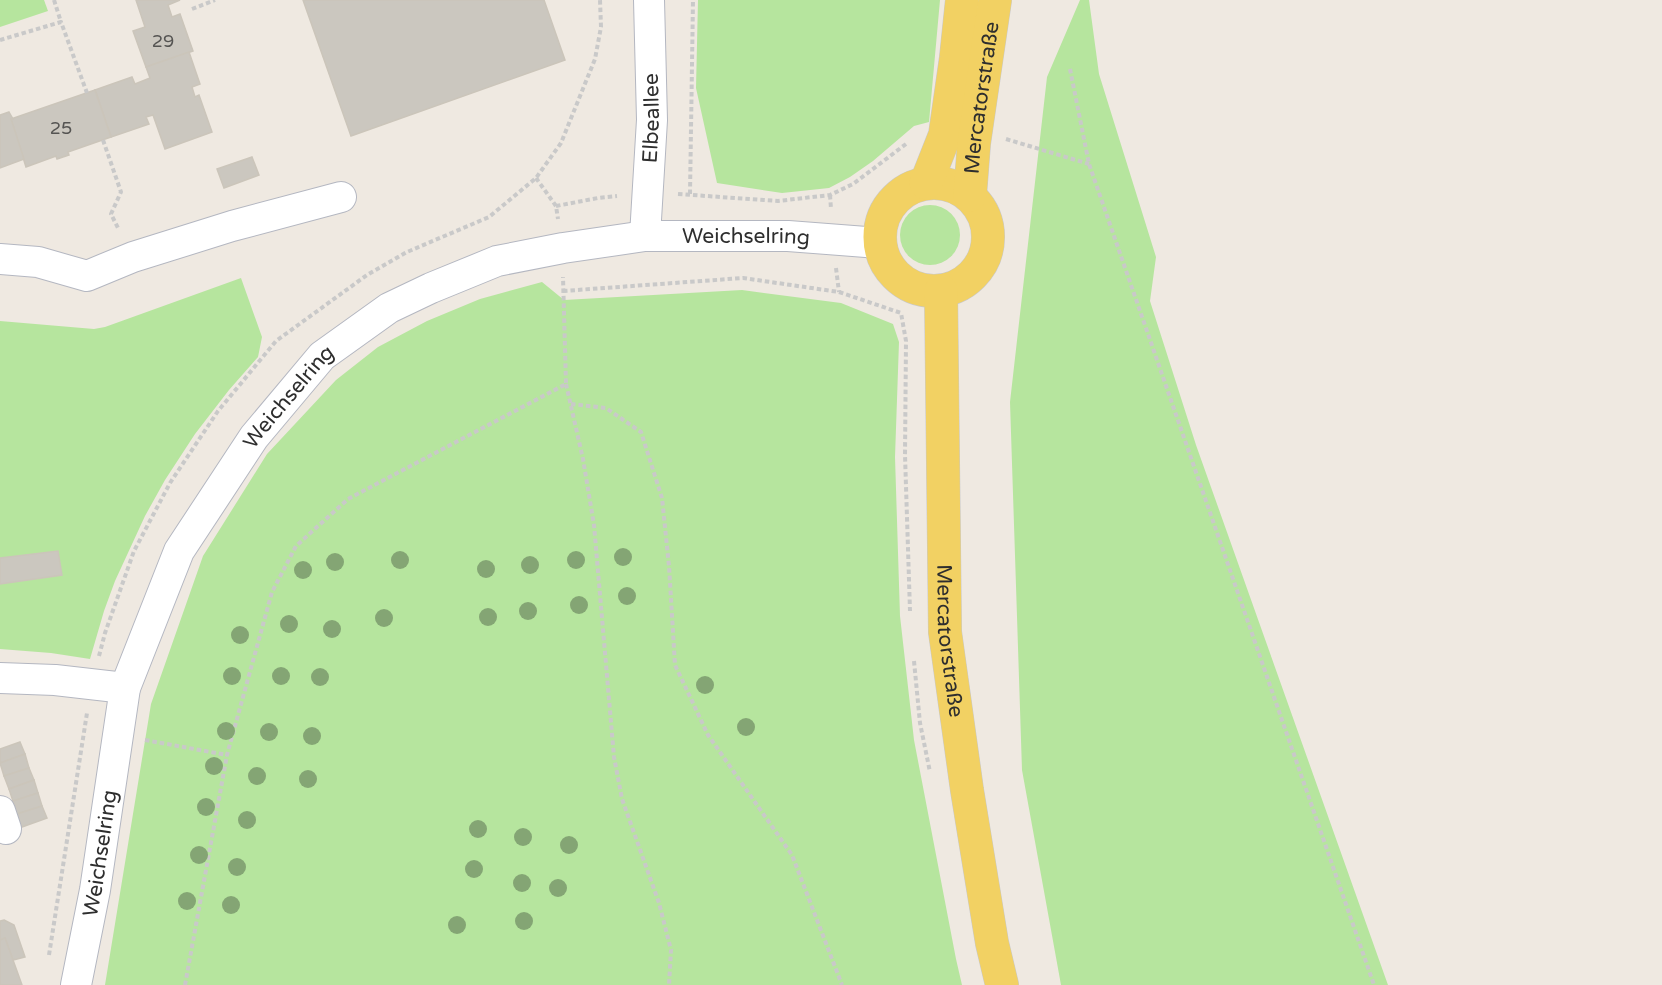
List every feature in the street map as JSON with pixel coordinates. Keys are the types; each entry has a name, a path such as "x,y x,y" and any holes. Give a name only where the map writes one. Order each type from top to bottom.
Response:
{"main road":[{"name":"Mercatorstraße","path":"926,183 945,135 962,0"},
{"name":"Mercatorstraße","path":"970,195 974,143 994,0"},
{"path":"926,183 941,183 957,187 970,195 981,210 987,226 988,244 983,261 973,275 958,286 941,291 924,291 907,285 893,274 884,260 879,243 880,226 886,210 896,197 909,188 926,183"},
{"name":"Mercatorstraße","path":"941,291 945,632 966,790 992,943 1002,985"}],"street":[{"name":"Elbeallee","path":"645,236 652,120 649,0"},
{"path":"0,259 38,262 87,276 133,257 232,226 341,196"},
{"name":"Weichselring","path":"76,985 95,890 125,688 179,551 254,437 322,356 390,308 431,288 497,261 563,248 645,236 788,236 879,243"},
{"path":"0,678 55,680 125,688"}],"path":[{"path":"54,0 87,93"},
{"path":"192,9 215,0"},
{"path":"556,206 536,178 561,143 595,59 601,27 600,0"},
{"path":"693,0 690,194 778,201 830,195"},
{"path":"0,40 62,22"},
{"path":"1070,69 1089,164 1374,985"},
{"path":"999,137 1089,164"},
{"path":"103,140 121,192 111,214 133,257"},
{"path":"669,985 671,950 660,903 622,799 614,757 594,525 583,459 566,384 563,291 743,278 839,292 901,314"},
{"path":"185,985 227,756 272,592 296,546 348,499 566,384"},
{"path":"570,404 606,408 641,432 662,498 675,665 708,735 792,855 842,985"},
{"path":"48,961 92,684"},
{"path":"118,734 227,756"}],"green space":[{"path":"0,0 44,0 48,11 0,27"},
{"path":"698,0 940,0 929,122 914,126 873,161 829,188 782,193 717,183 696,88"},
{"path":"1080,0 1089,0 1099,74 1156,257 1150,301 1196,445 1388,985 1061,985 1022,770 1010,402 1047,77"},
{"path":"924,205 936,205 952,213 958,223 960,235 958,247 952,257 936,265 924,265 908,257 900,241 900,229 908,213"},
{"path":"241,278 262,337 258,357 195,434 165,480 145,516 115,581 90,659 0,649 0,321 94,329"},
{"path":"542,282 564,300 742,290 841,303 893,324 899,342 895,457 900,616 914,740 962,985 105,985 151,704 203,556 267,454 336,380 378,347 427,321 480,299"}],"building":[{"path":"136,0 180,0 168,5 172,17 180,14 193,51 146,67 133,31 145,27"},
{"path":"303,0 544,0 565,60 351,136"},
{"path":"189,52 200,84 192,87 195,97 199,95 212,132 165,149 153,115 146,117 149,124 111,137 95,90 132,77 135,84 150,78 146,67"},
{"path":"95,90 111,137 68,152 69,155 57,159 56,156 26,167 11,119"},
{"path":"9,112 24,159 0,168 0,115"},
{"path":"252,157 259,175 224,188 217,169"},
{"path":"58,551 62,575 0,584 0,558"},
{"path":"20,742 25,754 0,763 0,749"},
{"path":"25,754 29,768 4,776 0,763"},
{"path":"29,768 34,780 9,789 4,776"},
{"path":"34,780 38,793 13,801 9,789"},
{"path":"38,793 42,806 17,814 13,801"},
{"path":"42,806 47,818 22,827 17,814"},
{"path":"4,920 14,925 25,957 13,960 5,938 0,940 0,921"},
{"path":"5,938 22,985 0,985 0,940"}]}
